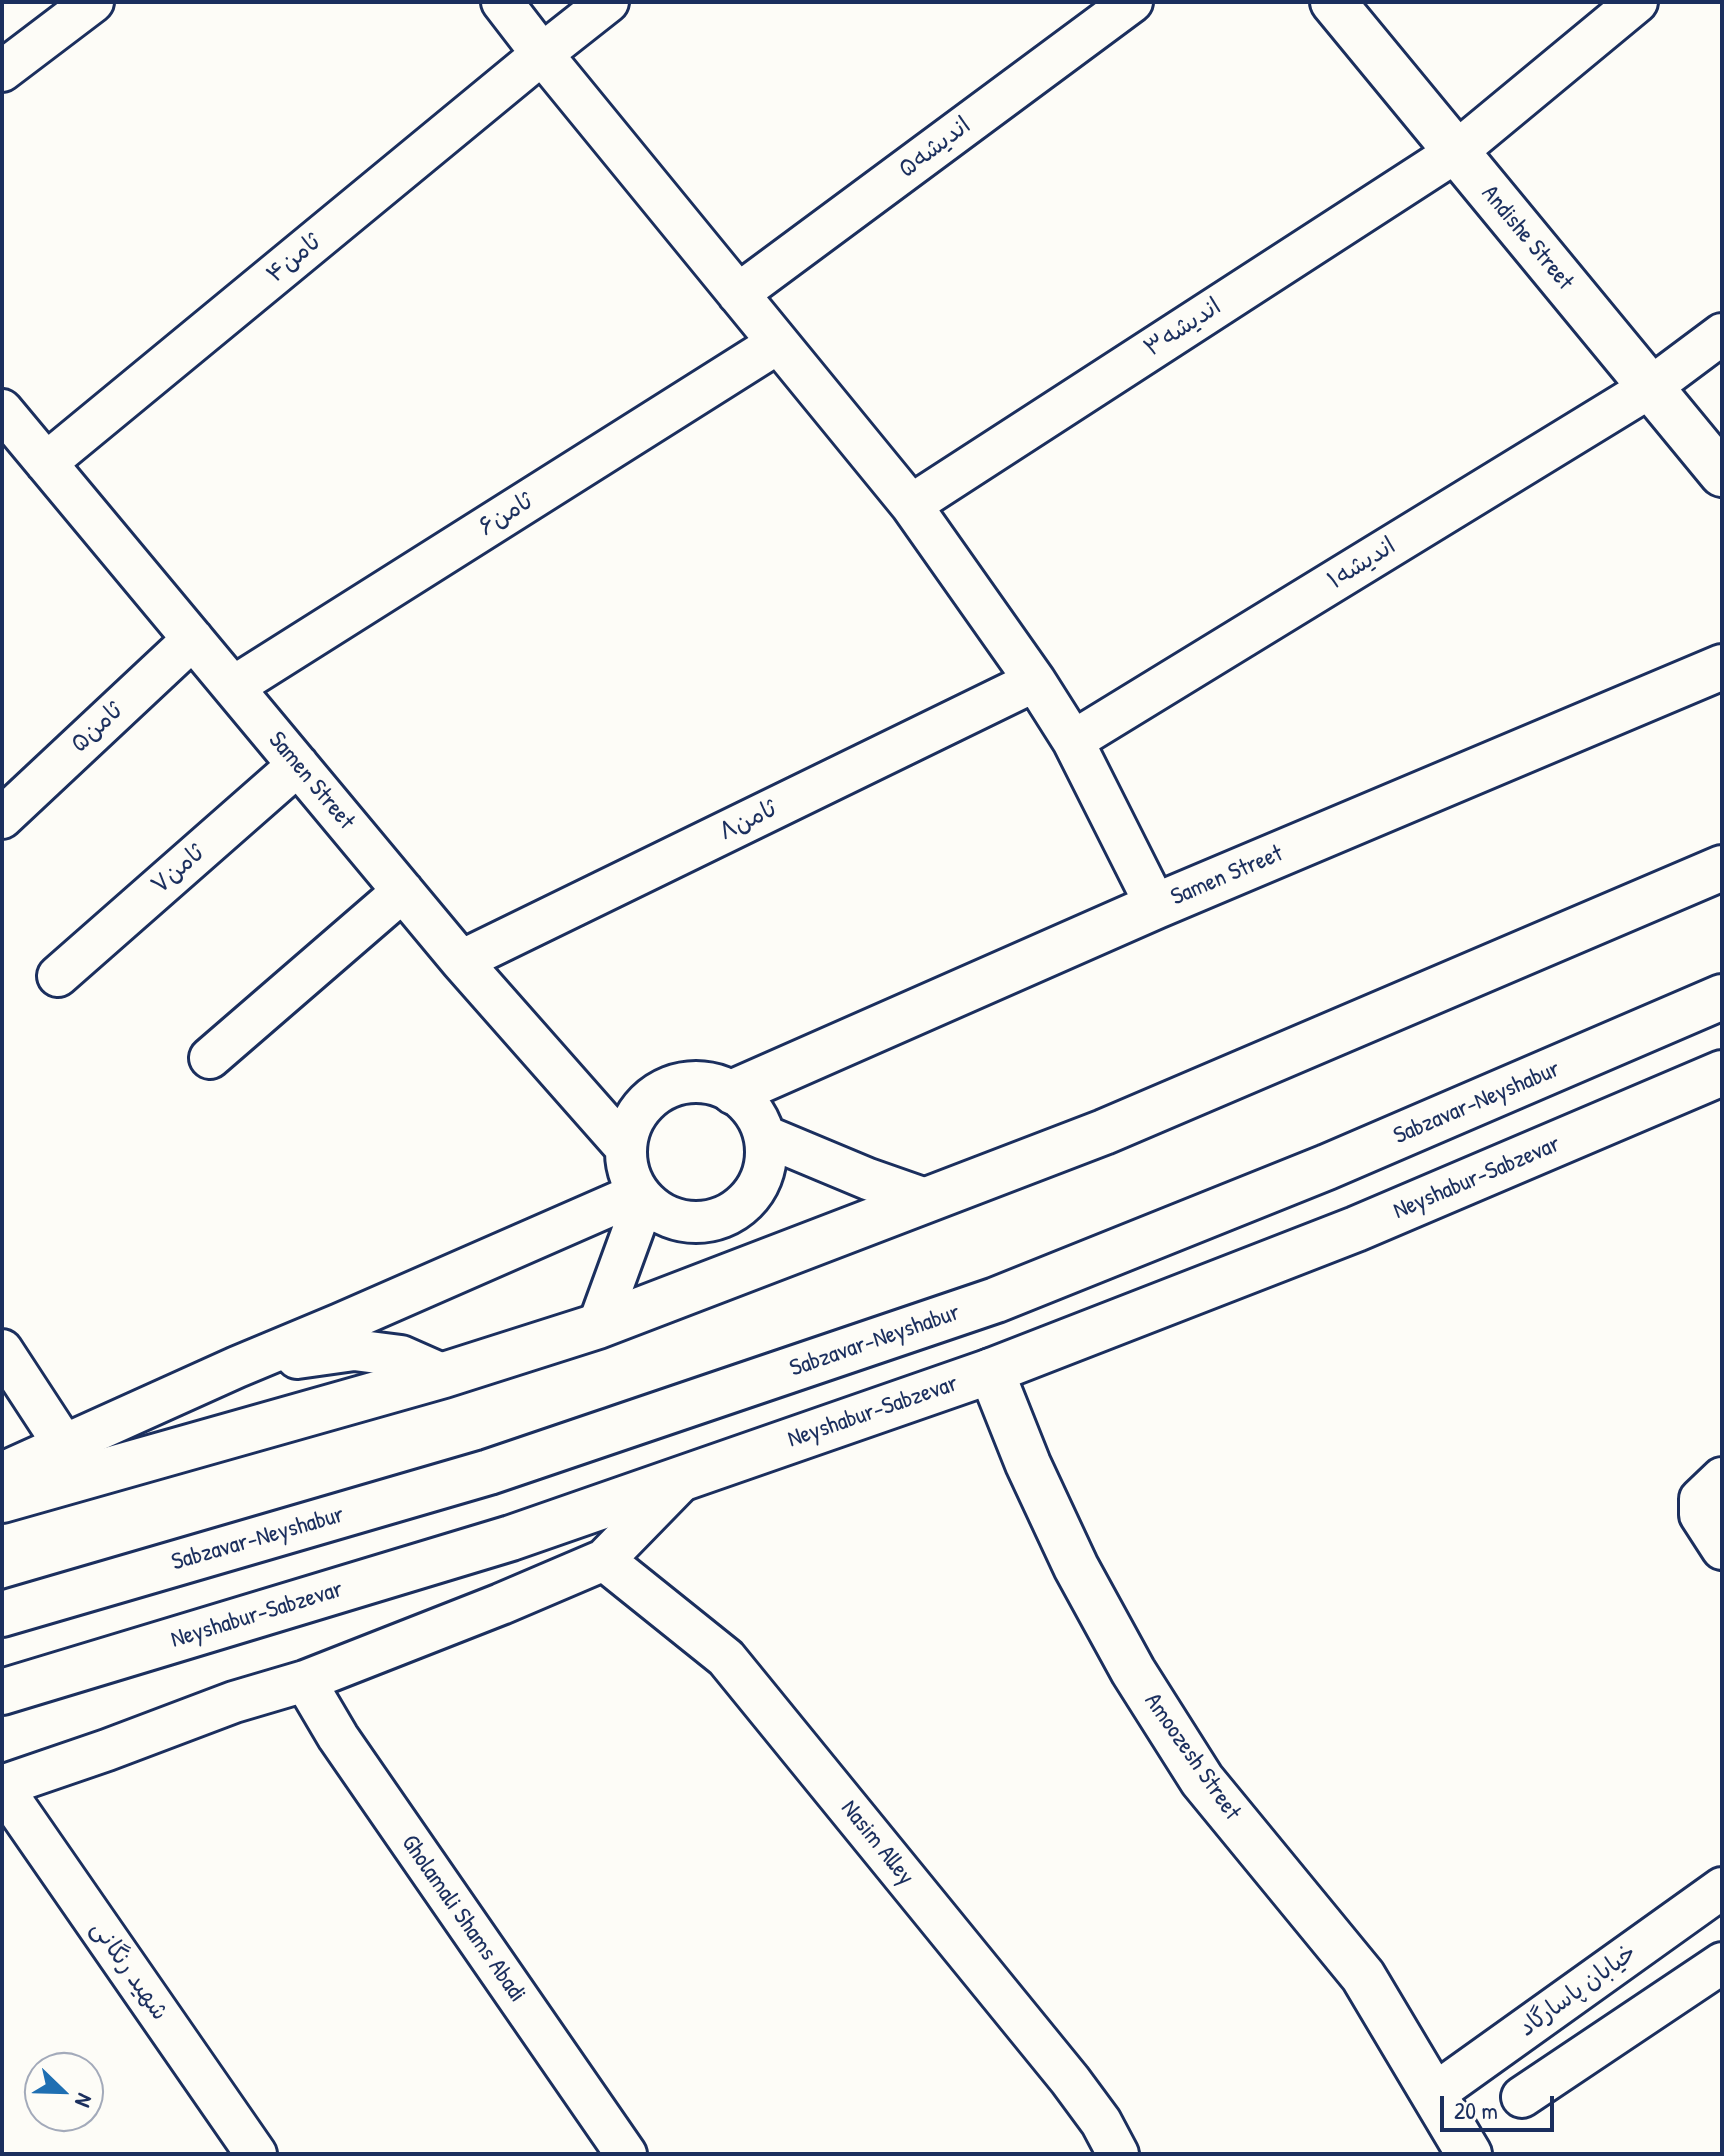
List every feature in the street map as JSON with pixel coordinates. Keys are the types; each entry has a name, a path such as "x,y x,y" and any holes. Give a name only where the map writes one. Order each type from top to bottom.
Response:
{"main road":[{"name":"Andishe Street","path":"1333,2 1722,474"},
{"name":"Samen Street","path":"734,1092 1156,906 1722,667"},
{"path":"2,1500 444,1375 598,1326 1104,1132 1722,868"},
{"name":"Sabzavar-Neyshabur","path":"2,1614 489,1472 996,1300 1327,1167 1722,997"},
{"name":"Neyshabur-Sabzevar","path":"2,1692 511,1538 991,1371 1356,1229 1722,1073"},
{"name":"Amoozesh Street","path":"991,1371 1028,1464 1076,1567 1133,1671 1202,1780 1363,1976 1469,2154"}],"street":[{"path":"2,71 93,2"},
{"path":"502,2 911,505 1035,681 1073,741 1156,906"},
{"name":"ثامن۴","path":"46,463 608,2"},
{"name":"اندیشه۵","path":"738,294 1132,2"},
{"name":"اندیشه۳","path":"911,505 1456,152 1637,2"},
{"name":"اندیشه۱","path":"1073,741 1651,387 1722,334"},
{"name":"ثامن۶","path":"233,687 778,343"},
{"name":"Samen Street","path":"5,419 46,463 461,961 626,1148"},
{"name":"ثامن۵","path":"2,818 193,639"},
{"name":"ثامن۸","path":"461,961 1035,681"},
{"name":"ثامن۷","path":"58,976 298,765"},
{"path":"210,1058 403,891"},
{"path":"707,1082 734,1092 754,1111 765,1136 764,1173 745,1205 712,1222 675,1220 642,1197 628,1171 626,1148 634,1120 652,1097 678,1084 707,1082"},
{"path":"765,1136 928,1200"},
{"path":"598,1326 642,1197"},
{"path":"2,1473 237,1367 642,1197"},
{"path":"2,1350 64,1445"},
{"path":"237,1367 354,1350 401,1356 444,1375"},
{"path":"1722,1478 1700,1499 1700,1515 1722,1549"},
{"path":"2,1787 234,1702 305,1681 604,1560 681,1481"},
{"name":"Nasim Alley","path":"604,1560 726,1658 1070,2080 1101,2122 1118,2154"},
{"name":"Gholamali Shams Abadi","path":"305,1681 338,1737 626,2154"},
{"name":"شهید رنگانی","path":"2,1787 256,2154"},
{"name":"خیابان پاسارگاد","path":"1434,2094 1722,1888"},
{"path":"1522,2097 1722,1963"}]}
